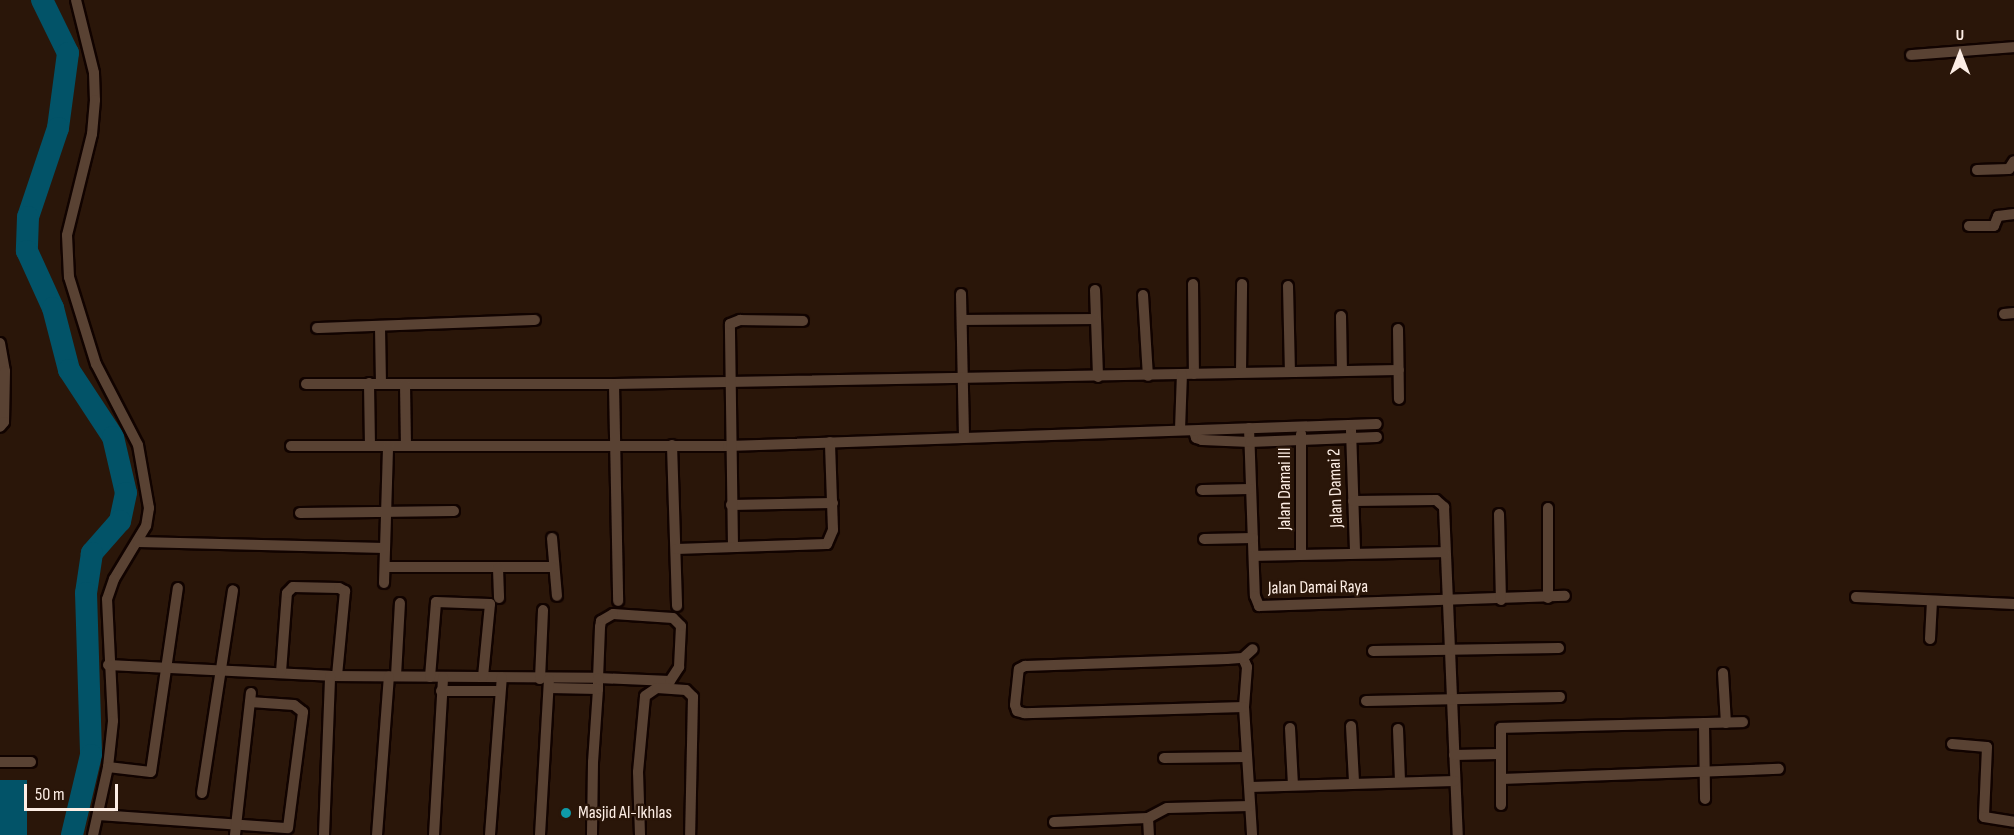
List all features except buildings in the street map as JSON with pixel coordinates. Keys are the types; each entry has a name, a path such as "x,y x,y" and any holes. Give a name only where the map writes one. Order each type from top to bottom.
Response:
{"street":[{"path":"76,0 94,74 95,100 92,134 67,235 69,276 96,364 138,445 149,508 138,542 114,579 107,599 108,665 113,721 100,815 93,835"},
{"path":"1911,55 2014,47"},
{"path":"1977,170 2009,169 2014,161"},
{"path":"1969,226 1994,226 1998,216 2014,214"},
{"path":"1180,430 1188,374 1192,284"},
{"path":"1241,372 1242,284"},
{"path":"1288,286 1290,372"},
{"path":"1095,290 1098,377"},
{"path":"962,294 964,437"},
{"path":"1143,295 1148,376"},
{"path":"1341,316 1342,371"},
{"path":"317,328 535,320"},
{"path":"733,547 728,446 730,324 740,320 803,321"},
{"path":"962,320 1095,320"},
{"path":"380,327 381,382"},
{"path":"1398,329 1399,399"},
{"path":"0,343 4,422 0,427"},
{"path":"306,384 381,382 614,384 728,380 962,376 1098,377 1399,370"},
{"path":"369,383 370,446"},
{"path":"405,384 406,445"},
{"path":"614,384 618,601"},
{"name":"Jalan Damai 2","path":"1352,424 1355,551"},
{"path":"291,446 728,446 1377,424"},
{"name":"Jalan Damai III","path":"1301,426 1301,553"},
{"name":"Jalan Damai Raya","path":"1249,428 1255,596 1259,606 1450,601"},
{"path":"1194,431 1198,439 1250,442 1351,436 1377,437"},
{"path":"676,549 827,544 833,536 830,442"},
{"path":"672,445 677,606"},
{"path":"384,584 388,446"},
{"path":"1202,490 1250,489"},
{"path":"1353,501 1441,502 1450,601 1451,698 1458,835"},
{"path":"731,505 833,503"},
{"path":"1548,508 1548,598"},
{"path":"300,513 385,510 454,511"},
{"path":"1499,514 1501,600"},
{"path":"552,538 556,596"},
{"path":"1204,539 1253,538"},
{"path":"138,542 385,548"},
{"path":"1254,556 1355,551 1445,552"},
{"path":"385,567 553,567"},
{"path":"498,568 500,598"},
{"path":"281,672 287,593 293,587 339,588 345,591 334,676 324,835"},
{"path":"108,766 151,772 178,588"},
{"path":"202,793 233,590"},
{"path":"1450,601 1565,596"},
{"path":"1856,597 2014,604"},
{"path":"1930,639 1932,601"},
{"path":"430,677 436,602 490,604 483,677"},
{"path":"377,835 400,603"},
{"path":"540,835 546,682 543,610"},
{"path":"546,682 598,678 675,678 679,667 679,620 664,616 602,617 598,678 592,835"},
{"path":"1373,651 1560,648"},
{"path":"1244,707 1024,713 1017,711 1015,705 1019,669 1025,666 1243,658 1253,649"},
{"path":"1243,658 1247,667 1244,707 1252,835"},
{"path":"108,665 334,676 483,677 598,689"},
{"path":"1723,673 1726,723"},
{"path":"434,835 443,677"},
{"path":"490,835 498,691 502,678"},
{"path":"640,835 638,772 645,696 657,688 686,690 693,697 690,835"},
{"path":"441,691 498,691"},
{"path":"1366,701 1560,697"},
{"path":"100,815 235,822 286,829 290,826 303,712 294,705 250,698 235,822 235,835"},
{"path":"1501,805 1500,733 1506,728 1743,722"},
{"path":"1704,723 1705,800"},
{"path":"1351,726 1354,782"},
{"path":"1290,728 1293,784"},
{"path":"1398,729 1400,780"},
{"path":"1952,744 1987,747 1984,817 2014,822"},
{"path":"1454,755 1499,754"},
{"path":"1164,758 1247,757"},
{"path":"0,762 31,762"},
{"path":"1501,779 1779,769"},
{"path":"1250,787 1400,780 1455,781"},
{"path":"1054,822 1149,818 1167,808 1250,806"},
{"path":"1149,818 1149,835"}],"water":[{"path":"0,780 27,780 27,835 0,835"}],"waterway":[{"path":"42,0 68,53 58,128 28,217 27,251 53,308 69,370 113,437 126,493 120,521 92,553 86,593 91,755 72,835"}],"place":[{"name":"Masjid Al-Ikhlas","path":"566,813"}]}
